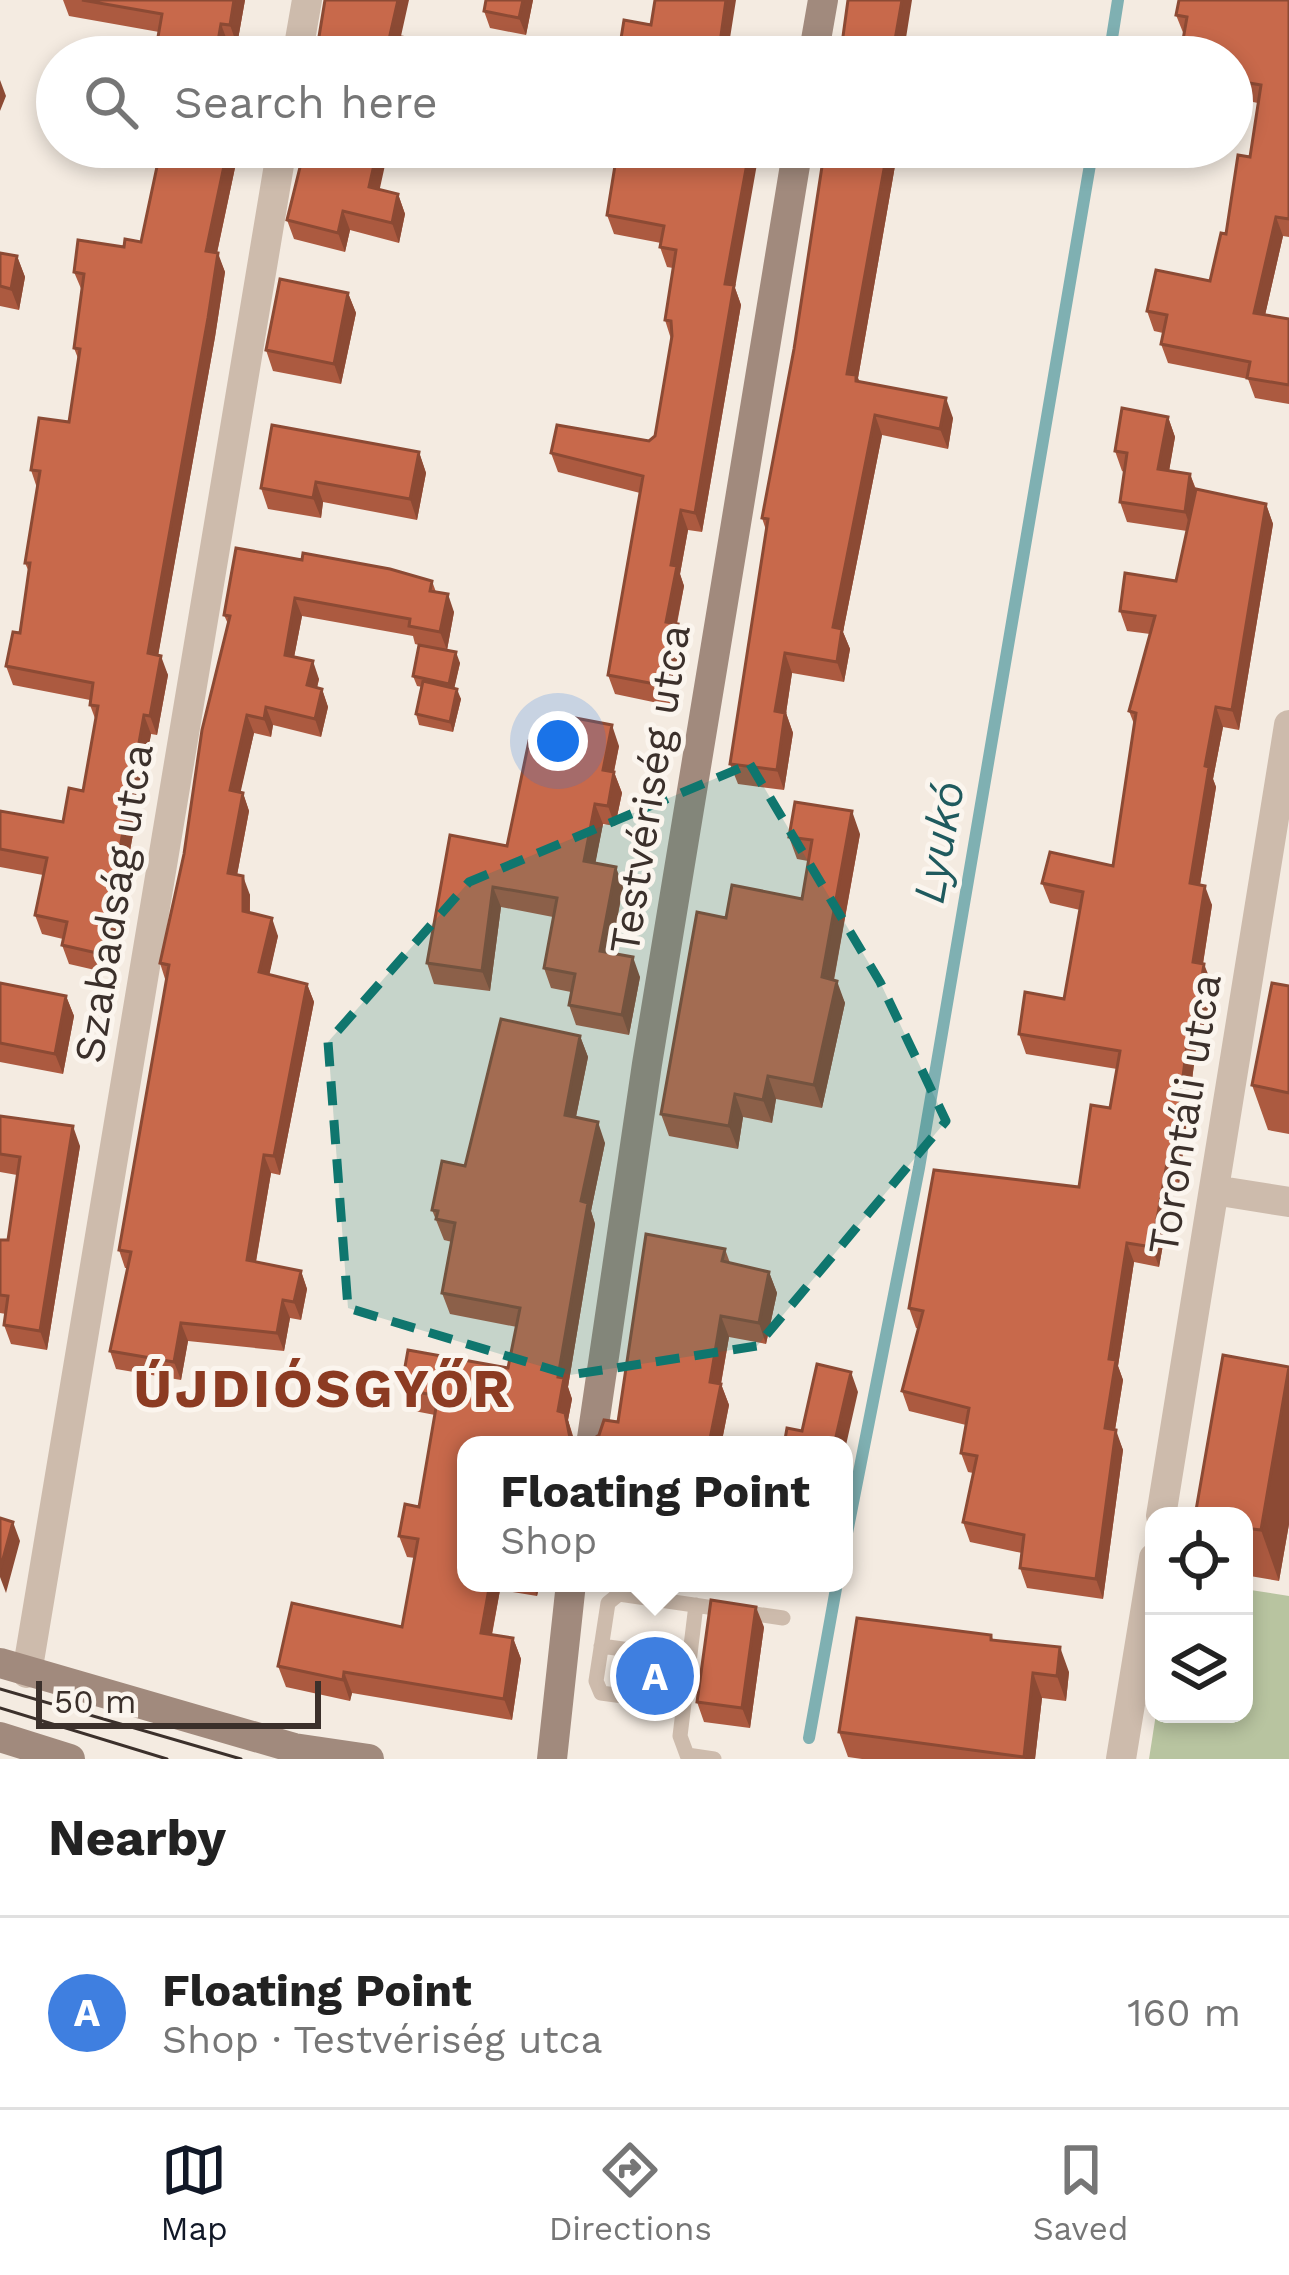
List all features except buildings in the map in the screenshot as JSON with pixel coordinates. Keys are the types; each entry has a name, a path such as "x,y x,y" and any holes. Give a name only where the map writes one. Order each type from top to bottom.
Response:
{"main road":[{"path":"817,36 823,0"},
{"name":"Testvériség utca","path":"592,1436 654,1016 795,168"},
{"path":"552,1759 570,1592"},
{"path":"13,1668 294,1748 369,1759"},
{"path":"0,1737 70,1759"}],"street":[{"path":"301,36 307,0"},
{"name":"Szabadság utca","path":"13,1668 278,168"},
{"name":"Torontáli utca","path":"1162,1507 1289,725"},
{"path":"1214,1190 1289,1202"},
{"path":"1121,1759 1145,1613"}],"lane":[{"path":"682,1704 601,1693 596,1681 608,1603 619,1594 783,1618"},
{"path":"696,1605 680,1736 687,1755 714,1759"},
{"path":"601,1646 688,1658"}],"highlighted area":[{"path":"750,764 880,982 946,1121 757,1346 570,1375 348,1308 328,1042 469,882"}],"green space":[{"path":"1253,1590 1289,1596 1289,1759 1149,1759 1155,1723 1253,1723"}],"waterway":[{"name":"Lyukó","path":"1112,36 1118,0"},
{"name":"Lyukó","path":"853,1502 919,1168 1089,168"},
{"name":"Lyukó","path":"809,1738 835,1592"}],"tram line":[{"path":"0,1689 241,1759"},
{"path":"0,1708 167,1759"}],"place":[{"name":"Floating Point","path":"655,1676"}],"district":[{"name":"ÚJDIÓSGYŐR","path":"323,1388"}]}
